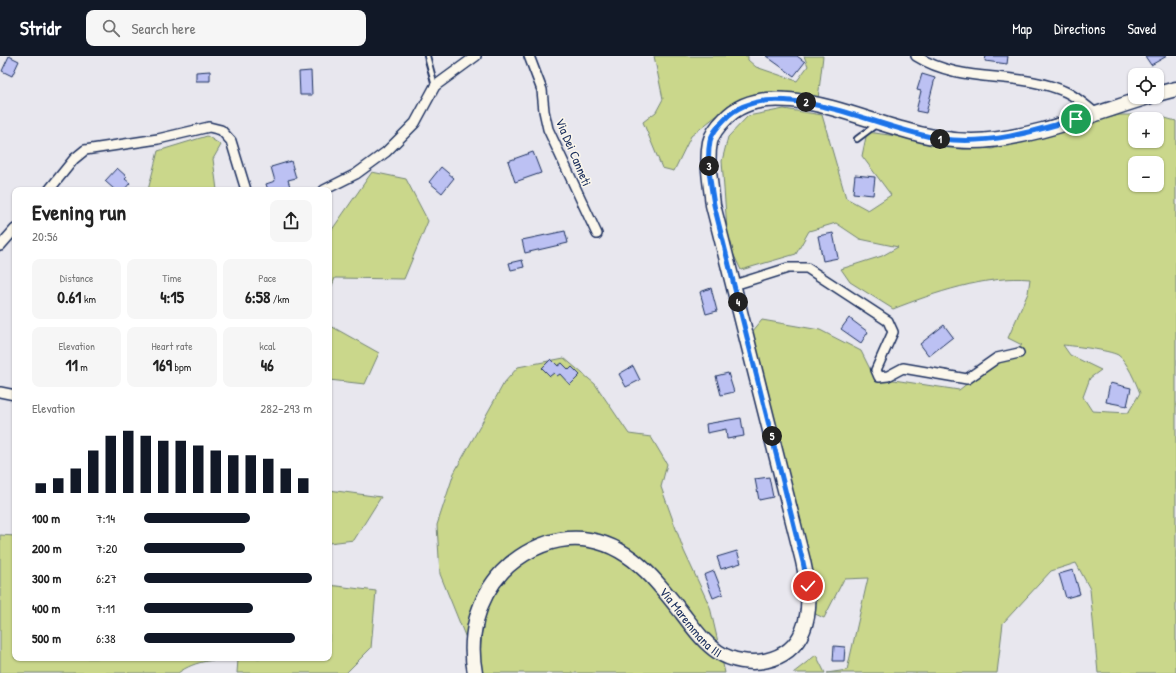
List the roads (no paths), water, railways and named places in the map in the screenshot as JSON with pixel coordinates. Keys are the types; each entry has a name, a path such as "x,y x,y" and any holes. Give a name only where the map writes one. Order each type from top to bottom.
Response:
{"main road":[{"path":"1164,92 1176,89"},
{"name":"Via Maremmana III","path":"475,673 472,656 473,634 480,608 491,586 506,568 520,557 538,547 566,540 584,539 603,542 627,555 654,580 705,642 730,658 748,663 769,660 785,652 800,636 807,612 808,593 806,578 714,205 709,164 712,137 723,120 734,110 759,102 779,100 823,106 878,123 935,138 977,141 1022,134 1128,103"}],"street":[{"path":"330,187 365,168 396,144 415,123 436,86 476,56"},
{"name":"Via Dei Canneti","path":"529,56 542,90 544,111 548,129 597,234"},
{"path":"916,56 932,65 956,72 1024,81 1054,87 1075,97 1095,114"},
{"path":"51,187 74,158 85,150 158,138 206,127 219,129 231,141 245,187"},
{"path":"0,246 12,232"},
{"path":"734,285 788,268 808,268 888,321 893,332 876,370 879,377 888,376 904,368 967,379 997,358 1018,353"},
{"path":"0,392 12,394"}],"lane":[{"path":"427,56 436,86"},
{"path":"858,139 878,123"}]}
